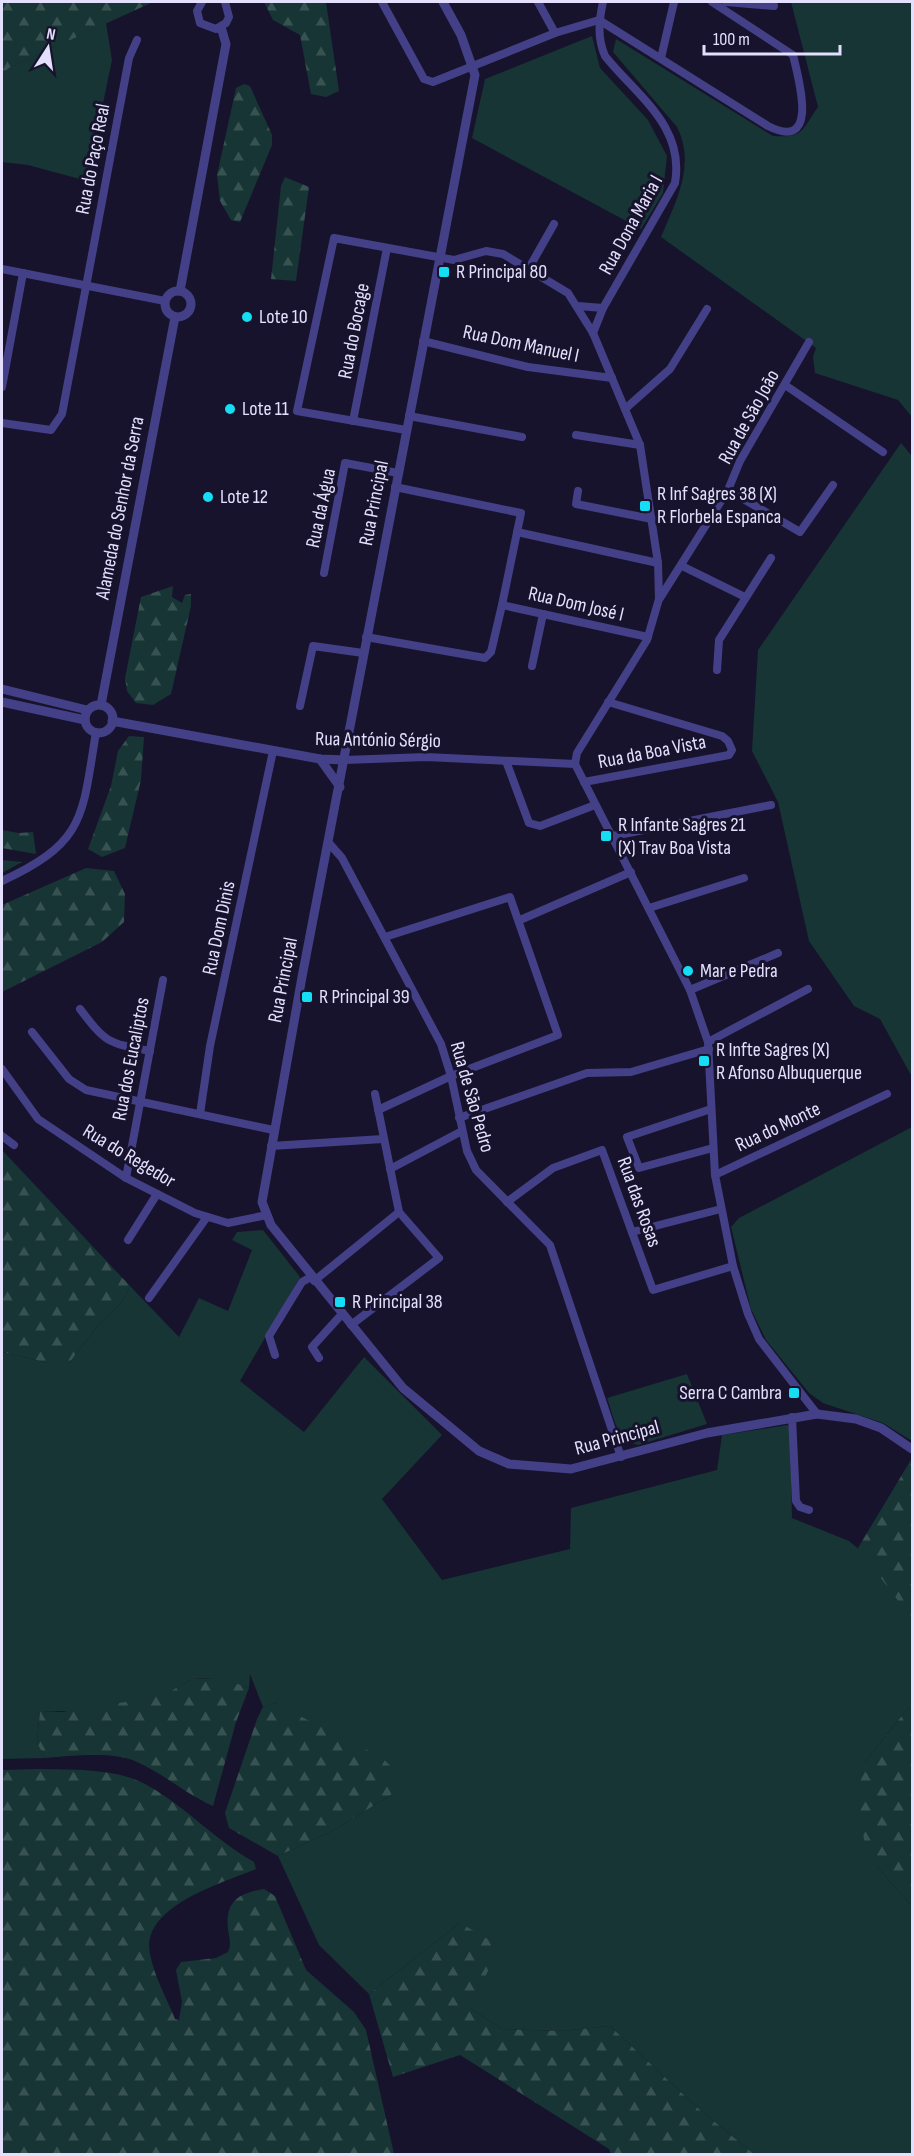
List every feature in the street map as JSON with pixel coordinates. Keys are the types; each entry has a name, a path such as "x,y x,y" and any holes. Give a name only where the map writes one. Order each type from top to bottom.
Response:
{"street":[{"path":"202,2 197,11 200,22 210,29 221,27 229,17 225,2"},
{"path":"382,2 424,79 433,82 555,33 599,20 780,132 793,130 802,121 804,106 793,55 712,2"},
{"name":"Rua Principal","path":"443,2 461,35 475,75 366,637 340,787 273,1130 262,1202 271,1225 404,1388 479,1451 509,1464 540,1469 571,1469 707,1433 817,1414 856,1419 881,1428 912,1449"},
{"path":"538,2 555,33"},
{"path":"594,2 603,4"},
{"path":"661,58 674,2"},
{"path":"726,2 774,6"},
{"name":"Rua Dona Maria I","path":"593,333 603,308 669,193 677,168 672,138 663,122 605,56 601,47 599,20 603,4"},
{"path":"180,291 226,44 221,27"},
{"name":"Rua do Paço Real","path":"2,423 51,430 58,423 129,58 137,40"},
{"path":"529,268 554,224"},
{"path":"406,430 297,411 334,238 454,260 486,251 503,254 568,293 593,333 640,445 658,563 659,599 648,637 577,753 575,764 690,990 709,1045 715,1175 733,1266 759,1339 817,1414"},
{"name":"Rua do Bocage","path":"353,420 387,248"},
{"path":"2,269 165,301"},
{"path":"2,387 23,273"},
{"path":"180,291 188,297 191,307 185,315 175,317 166,311 165,301 170,293 180,291"},
{"path":"578,306 603,308"},
{"path":"625,409 670,369 707,309"},
{"name":"Alameda do Senhor da Serra","path":"101,705 175,317"},
{"name":"Rua Dom Manuel I","path":"423,341 528,367 612,378"},
{"name":"Rua de São João","path":"659,599 728,490 740,461 809,342"},
{"path":"785,385 883,452"},
{"path":"409,416 522,437"},
{"path":"576,435 640,445"},
{"name":"Rua da Água","path":"324,573 345,463 398,473"},
{"path":"728,490 800,532 833,485"},
{"path":"395,487 520,513 517,532 658,563"},
{"path":"578,491 576,504 652,519"},
{"name":"Rua Dom José I","path":"517,532 502,604 648,637"},
{"path":"717,670 719,640 771,558"},
{"path":"682,566 745,597"},
{"path":"366,637 485,658 491,652 502,604"},
{"path":"532,666 543,614"},
{"path":"300,706 313,646 363,653"},
{"path":"2,690 87,710 101,705 110,711 112,721 106,730 96,732 90,730 85,720 87,710"},
{"path":"2,702 85,720"},
{"name":"Rua da Boa Vista","path":"584,782 729,755 732,750 728,741 722,736 608,702"},
{"name":"Rua António Sérgio","path":"112,721 320,759 426,757 575,764"},
{"path":"2,880 55,851 80,819 96,732"},
{"name":"Rua Dom Dinis","path":"200,1114 210,1046 273,751"},
{"path":"320,759 340,787"},
{"path":"506,761 529,823 540,826 595,805"},
{"path":"613,836 771,805"},
{"name":"Rua de São Pedro","path":"328,842 342,858 441,1044 451,1076 462,1131 476,1170 550,1245 621,1457"},
{"path":"520,920 631,872"},
{"path":"649,908 744,878"},
{"path":"378,1110 451,1076 558,1035 520,920 510,897 385,937"},
{"path":"690,990 778,953"},
{"name":"Rua dos Eucaliptos","path":"126,1178 163,981"},
{"path":"459,1118 587,1073 632,1072 709,1045 808,989"},
{"path":"80,1009 102,1038 113,1044 150,1051"},
{"path":"32,1032 69,1079 86,1090 273,1130"},
{"name":"Rua do Regedor","path":"2,1069 38,1119 126,1178 207,1217 228,1223 267,1215"},
{"name":"Rua do Monte","path":"715,1175 887,1094"},
{"path":"351,1325 439,1258 399,1212 375,1095"},
{"path":"711,1109 627,1137 639,1168 713,1148"},
{"path":"390,1169 462,1131"},
{"path":"2,1136 14,1145"},
{"path":"271,1146 383,1139"},
{"name":"Rua das Rosas","path":"507,1202 553,1168 602,1150 653,1290 733,1266"},
{"path":"128,1240 157,1194"},
{"path":"632,1232 721,1209"},
{"path":"275,1355 269,1336 302,1282 313,1279 399,1212"},
{"path":"149,1298 207,1217"},
{"path":"318,1358 312,1347 342,1314"},
{"path":"792,1417 795,1501 800,1507 809,1510"}],"green space":[{"path":"2,2 153,2 9,68 2,74"},
{"path":"264,2 326,2 339,91 326,97 311,94 300,35 273,20"},
{"path":"791,2 912,2 912,417 898,400 815,373 813,357 816,348 661,237 682,183 685,155 682,141 677,127 613,52 616,39 773,136 791,136 801,131 818,107"},
{"path":"106,23 112,60 87,181 28,165 2,162 2,74 9,68"},
{"path":"592,36 600,68 648,120 667,156 663,193 641,229 472,138 485,79"},
{"path":"244,84 250,86 272,135 272,145 240,222 231,220 220,201 217,175 236,88"},
{"path":"285,177 309,187 296,281 271,279 281,186"},
{"path":"901,443 912,456 912,1077 880,1019 854,1006 809,941 778,802 752,751 758,650"},
{"path":"173,586 172,597 182,603 185,595 191,594 191,606 171,694 153,705 136,703 127,691 125,678 141,597"},
{"path":"129,736 144,737 141,780 125,848 102,857 88,849 111,786 118,751"},
{"path":"2,830 19,833 33,832 36,854 2,848"},
{"path":"2,860 22,862 2,873"},
{"path":"86,868 114,871 125,894 124,922 102,942 2,992 2,905"},
{"path":"912,1127 912,1441 883,1423 823,1403 809,1393 766,1340 751,1309 731,1227 739,1218"},
{"path":"2,1150 130,1286 122,1302 100,1323 69,1363 48,1363 2,1352"},
{"path":"263,1230 300,1277 240,1381 304,1432 364,1357 442,1435 382,1499 442,1580 570,1549 571,1508 717,1470 722,1435 788,1425 790,1429 792,1518 849,1541 866,1555 912,1619 912,1703 865,1762 878,1868 912,1906 912,2154 754,2154 699,2109 610,2026 561,2031 502,2029 470,2008 460,1923 369,1994 319,1945 278,1856 334,1830 391,1795 275,1703 263,1707 250,1674 249,1688 215,1679 201,1678 188,1681 169,1692 122,1705 89,1710 40,1711 37,1743 45,1758 2,1759 2,1352 48,1363 69,1363 100,1323 122,1302 130,1286 179,1337 199,1298 228,1311 252,1250 232,1240 237,1232"},
{"path":"687,1374 707,1424 638,1445 620,1433 607,1398"},
{"path":"912,1458 912,1619 858,1548"},
{"path":"221,1678 249,1688 236,1722 213,1806 137,1762 117,1756 45,1758 37,1743 40,1711 62,1712 138,1700 171,1691 192,1679"},
{"path":"274,1703 381,1757 399,1774 391,1795 334,1830 278,1856 229,1828 225,1813 257,1719 263,1707"},
{"path":"912,1703 912,1906 878,1868 865,1848 858,1792 865,1762"},
{"path":"2,1770 107,1772 145,1784 254,1862 256,1869 205,1889 170,1910 158,1922 150,1937 152,1962 175,2019 179,2020 182,2002 176,1970 181,1962 216,1958 228,1952 230,1943 228,1919 232,1905 241,1896 264,1889 275,1896 306,1970 354,2012 366,2030 394,2154 2,2154"},
{"path":"460,1923 500,1946 470,2008 502,2029 561,2031 610,2026 699,2109 754,2154 611,2154 609,2149 460,2055 393,2077 369,1994"}],"place":[{"name":"R Principal 80","path":"444,272"},
{"name":"Lote 10","path":"247,317"},
{"name":"Lote 11","path":"230,409"},
{"name":"Lote 12","path":"208,497"},
{"name":"R Inf Sagres 38 (X) R Florbela Espanca","path":"645,506"},
{"name":"R Infante Sagres 21 (X) Trav Boa Vista","path":"606,836"},
{"name":"Mar e Pedra","path":"688,971"},
{"name":"R Principal 39","path":"307,997"},
{"name":"R Infte Sagres (X) R Afonso Albuquerque","path":"704,1061"},
{"name":"R Principal 38","path":"340,1302"},
{"name":"Serra C Cambra","path":"794,1393"}]}
